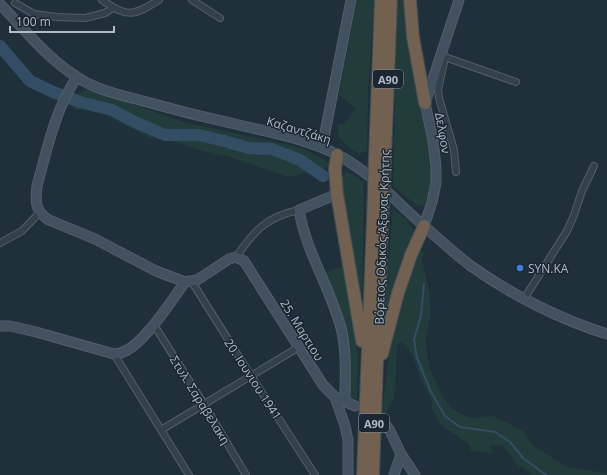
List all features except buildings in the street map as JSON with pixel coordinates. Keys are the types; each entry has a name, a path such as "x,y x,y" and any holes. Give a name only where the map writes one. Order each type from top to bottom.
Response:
{"highway":[{"name":"Βόρειος Οδικός Άξονας Κρήτης","path":"380,157 381,0"},
{"name":"Βόρειος Οδικός Άξονας Κρήτης","path":"373,475 372,371 377,221 391,0"},
{"path":"410,0 413,37 425,103"},
{"path":"337,155 335,169 336,194 359,321 372,371"},
{"path":"372,371 385,344 398,293 411,255 424,226"},
{"name":"Βόρειος Οδικός Άξονας Κρήτης","path":"363,475 372,371"}],"main road":[{"path":"322,148 351,0"},
{"name":"Δελφον","path":"424,226 432,202 436,182 433,140 425,103 443,57 459,0"},
{"name":"Καζαντζάκη","path":"0,4 53,60 77,77 92,85 122,96 186,113 275,133 322,148 337,155 358,167 379,184 424,226 471,265 509,291 579,324 607,334"},
{"path":"77,77 69,89 57,117 37,186 36,202 37,208 42,216 95,239 156,271 188,282 198,280 229,259 236,257"},
{"path":"336,194 299,210 306,240 333,304 341,328 346,358 345,401"},
{"name":"25. Μαρτιου","path":"236,257 244,261 323,385 335,397 355,406"},
{"path":"0,326 10,326 36,332 114,354 125,352 140,340 154,325 188,282"},
{"path":"335,397 348,440 348,475"},
{"path":"385,424 401,454 415,475"},
{"path":"394,475 401,454"}],"street":[{"path":"102,0 113,8 131,13 143,10 159,0"},
{"path":"192,0 220,18"},
{"path":"15,3 34,14 57,17 85,18 105,13 113,8"},
{"path":"456,172 454,150 438,90 443,57 516,82"},
{"path":"524,299 567,231 582,191 594,166"},
{"path":"236,257 260,226 273,219 299,210"},
{"path":"0,243 22,231 40,212"},
{"name":"20. Ιουνιου 1941","path":"188,282 315,475"},
{"name":"Στυλ. Σαραβελακη","path":"154,325 204,404 246,475"},
{"path":"161,430 299,347"},
{"path":"114,354 189,475"}],"green space":[{"path":"357,0 374,0 368,93 367,151 359,154 351,149 339,137 337,124 344,125 356,108 339,95"},
{"path":"397,0 408,0 431,146 432,163 429,193 424,205 418,206 393,186"},
{"path":"90,89 183,122 303,148 329,163 331,166 288,177 230,157 171,141 148,137 106,115 86,110 74,109 77,95"},
{"path":"346,172 354,175 364,183 362,309 341,192 342,177"},
{"path":"393,209 406,219 414,230 384,325 386,284"},
{"path":"417,252 424,252 422,261 429,288 431,313 425,341 430,369 442,396 452,409 469,418 493,416 523,431 533,446 567,467 606,473 607,475 531,475 523,467 519,467 502,445 490,445 493,453 471,451 469,444 440,424 431,407 433,404 420,377 412,354 402,342 397,345 394,398 384,417 382,414 393,321"},
{"path":"347,265 355,320 358,365 356,401 348,396 349,343 337,302 325,273"}],"waterway":[{"path":"0,46 30,81 53,92 80,102 112,110 165,135 199,135 249,148 272,149 300,160 323,176"},
{"path":"424,284 421,315 414,340 417,358 431,392 445,416 460,427 495,432 510,442 523,458 546,475"}],"place":[{"name":"SYN.KA","path":"520,268"}]}
